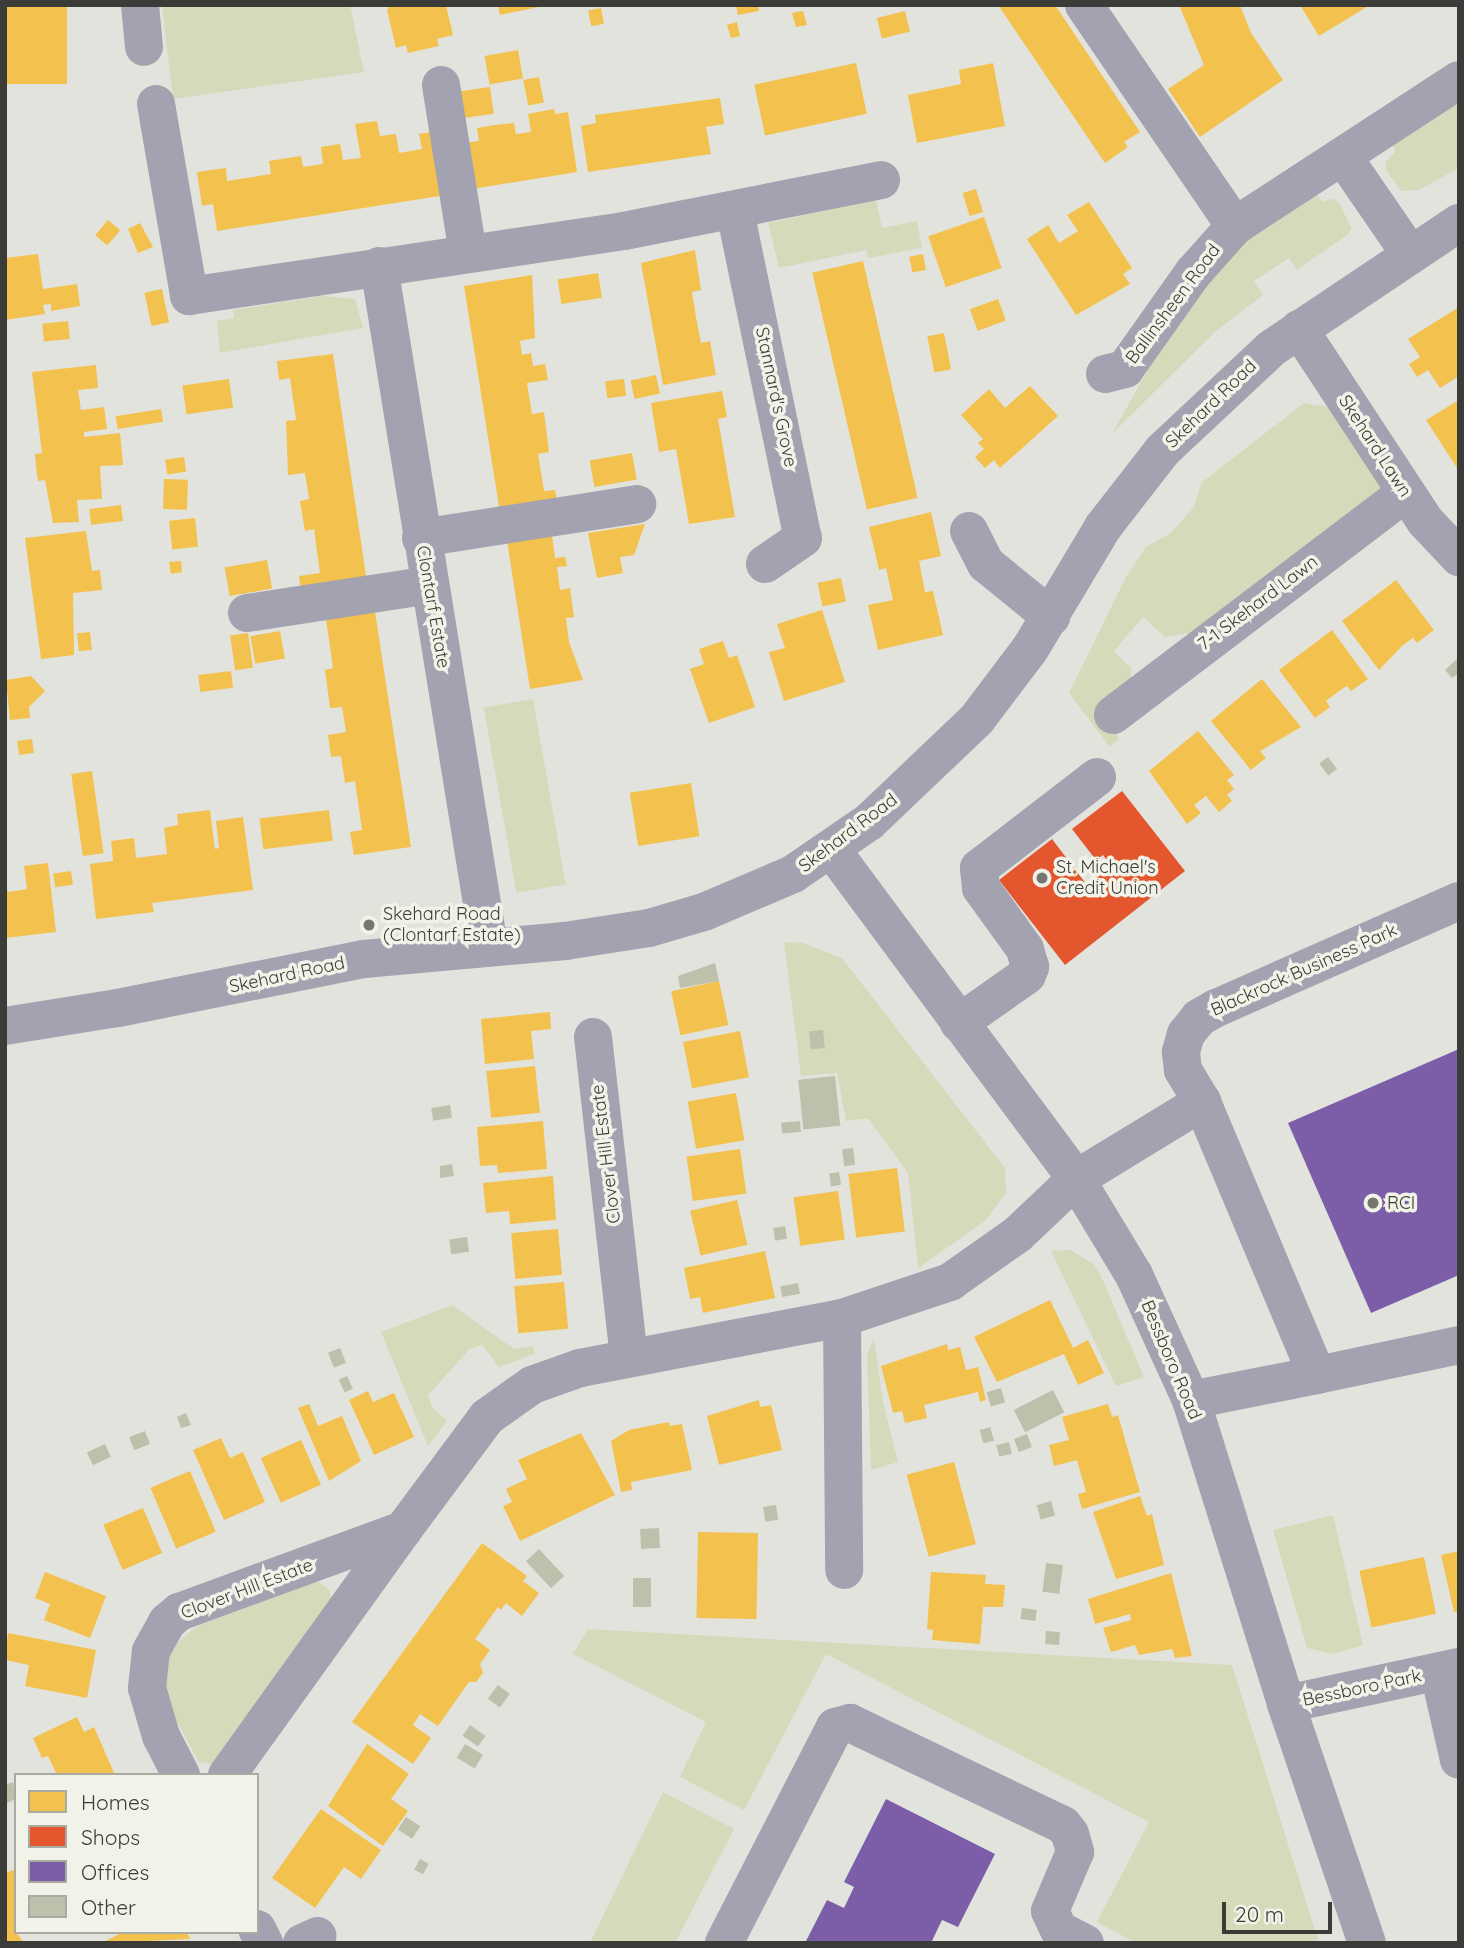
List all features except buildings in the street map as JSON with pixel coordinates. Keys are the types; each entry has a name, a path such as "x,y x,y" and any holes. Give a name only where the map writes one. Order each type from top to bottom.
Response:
{"main road":[{"name":"Skehard Road","path":"5,1026 87,1014 364,959 565,941 671,922 757,892 832,850 940,758 1005,685 1051,617 1103,527 1163,450 1272,348 1459,223"}],"street":[{"path":"140,5 144,47"},
{"path":"1084,5 1235,226"},
{"name":"Ballinsheen Road","path":"1105,374 1125,369 1193,272 1235,226 1344,158 1459,80"},
{"path":"441,85 468,253"},
{"path":"156,104 189,296 735,211 881,180"},
{"path":"1344,158 1410,254"},
{"name":"Stannard's Grove","path":"735,211 803,538 765,564"},
{"name":"Clontarf Estate","path":"379,266 489,947"},
{"name":"Skehard Lawn","path":"1299,329 1405,493 1459,557"},
{"name":"7-1 Skehard Lawn","path":"1113,715 1405,493"},
{"path":"421,538 637,504"},
{"path":"969,531 986,564 1051,617"},
{"path":"247,613 429,584"},
{"path":"959,1024 1027,975 1030,967 1025,949 981,888 979,868 1097,777"},
{"name":"Bessboro Road","path":"832,850 1076,1179 1134,1275 1191,1400 1286,1704 1367,1943"},
{"name":"Blackrock Business Park","path":"1317,1375 1202,1102 1183,1070 1181,1052 1186,1034 1199,1017 1459,901"},
{"name":"Clover Hill Estate","path":"593,1037 629,1356"},
{"path":"228,1773 487,1417 508,1399 532,1385 629,1356 842,1318 950,1282 1018,1234 1076,1179 1202,1102"},
{"path":"842,1318 844,1570"},
{"path":"1191,1400 1459,1345"},
{"name":"Clover Hill Estate","path":"180,1773 161,1736 147,1688 151,1651 167,1622 179,1612 403,1530"},
{"name":"Bessboro Park","path":"1286,1704 1449,1669 1459,1760"},
{"path":"724,1943 835,1727 850,1723 1063,1825 1070,1833 1075,1852 1050,1911 1059,1930 1085,1943"}],"green space":[{"path":"162,5 350,5 364,72 173,99"},
{"path":"1459,99 1459,168 1419,190 1401,191 1386,170 1385,163 1395,152 1393,145"},
{"path":"1315,192 1322,202 1334,198 1339,203 1352,229 1347,235 1297,270 1289,258 1254,281 1263,295 1216,331 1112,434 1156,355 1232,249"},
{"path":"876,200 882,228 917,221 922,248 868,258 866,250 779,268 768,223"},
{"path":"322,296 355,299 363,328 220,353 217,321 234,318 233,310"},
{"path":"1304,403 1328,407 1386,490 1196,632 1165,637 1143,617 1114,651 1131,668 1131,677 1107,710 1119,739 1110,747 1069,693 1126,577 1146,547 1171,533 1194,507 1201,483"},
{"path":"533,699 566,884 516,893 484,708"},
{"path":"784,942 803,943 842,958 1005,1168 1006,1193 985,1221 918,1268 908,1173 868,1118 846,1121 837,1073 801,1076"},
{"path":"1070,1250 1094,1264 1101,1276 1144,1377 1116,1386 1051,1251"},
{"path":"452,1305 514,1349 533,1346 535,1354 499,1367 482,1345 470,1349 428,1395 432,1407 447,1421 428,1446 381,1332"},
{"path":"874,1339 883,1402 898,1462 871,1470 867,1354"},
{"path":"1333,1515 1363,1645 1333,1654 1307,1648 1273,1530"},
{"path":"317,1581 329,1589 331,1598 213,1764 199,1762 171,1711 164,1685 170,1649 197,1626"},
{"path":"588,1629 1232,1665 1319,1943 1136,1943 1097,1922 1149,1822 826,1654 744,1810 680,1777 706,1722 573,1654"},
{"path":"663,1792 734,1829 675,1943 590,1943"}],"place":[{"name":"St. Michael's Credit Union","path":"1042,878"},
{"name":"Skehard Road (Clontarf Estate)","path":"369,925"},
{"name":"RCI","path":"1373,1203"}]}
